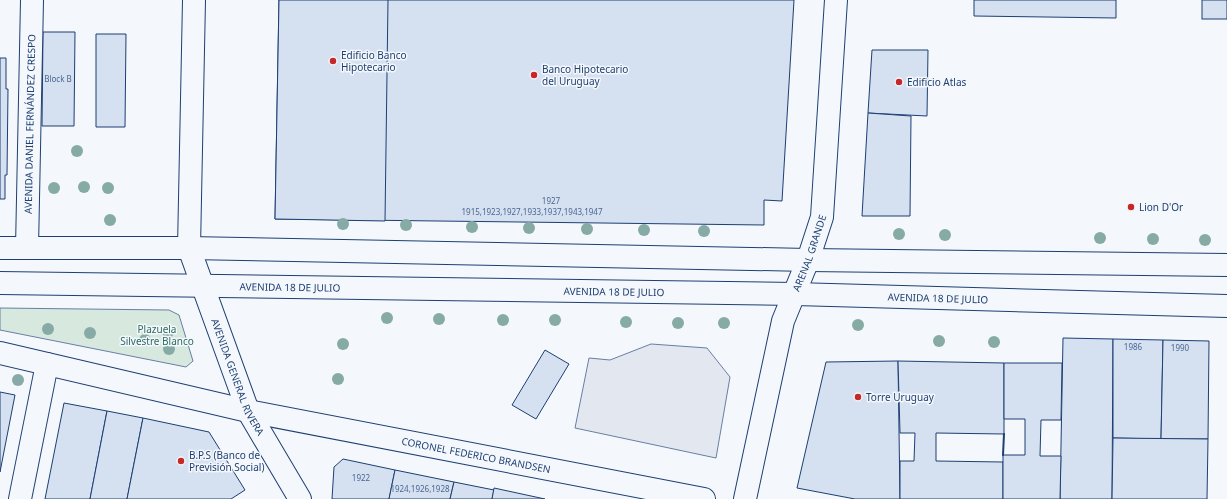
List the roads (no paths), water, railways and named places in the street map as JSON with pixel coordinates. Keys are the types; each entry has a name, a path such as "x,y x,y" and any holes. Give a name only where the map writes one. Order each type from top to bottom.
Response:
{"main road":[{"name":"AVENIDA DANIEL FERNÁNDEZ CRESPO","path":"27,248 32,0"},
{"path":"189,248 194,0"},
{"name":"ARENAL GRANDE","path":"745,499 783,321 808,260 822,217 836,0"},
{"path":"0,248 189,248 808,260 1227,265"},
{"name":"AVENIDA GENERAL RIVERA","path":"189,248 248,411 300,499"},
{"name":"AVENIDA 18 DE JULIO","path":"0,283 795,294 1227,306"},
{"path":"0,353 248,411"},
{"path":"20,499 47,364"},
{"name":"CORONEL FEDERICO BRANDSEN","path":"248,411 704,499"}],"place":[{"name":"Edificio Banco Hipotecario","path":"333,61"},
{"name":"Banco Hipotecario del Uruguay","path":"534,75"},
{"name":"Edificio Atlas","path":"899,82"},
{"name":"Lion D'Or","path":"1131,207"},
{"name":"Torre Uruguay","path":"858,397"},
{"name":"B.P.S (Banco de Previsión Social)","path":"181,461"}],"park label":[{"name":"Plazuela Silvestre Blanco","path":"157,334"}]}
